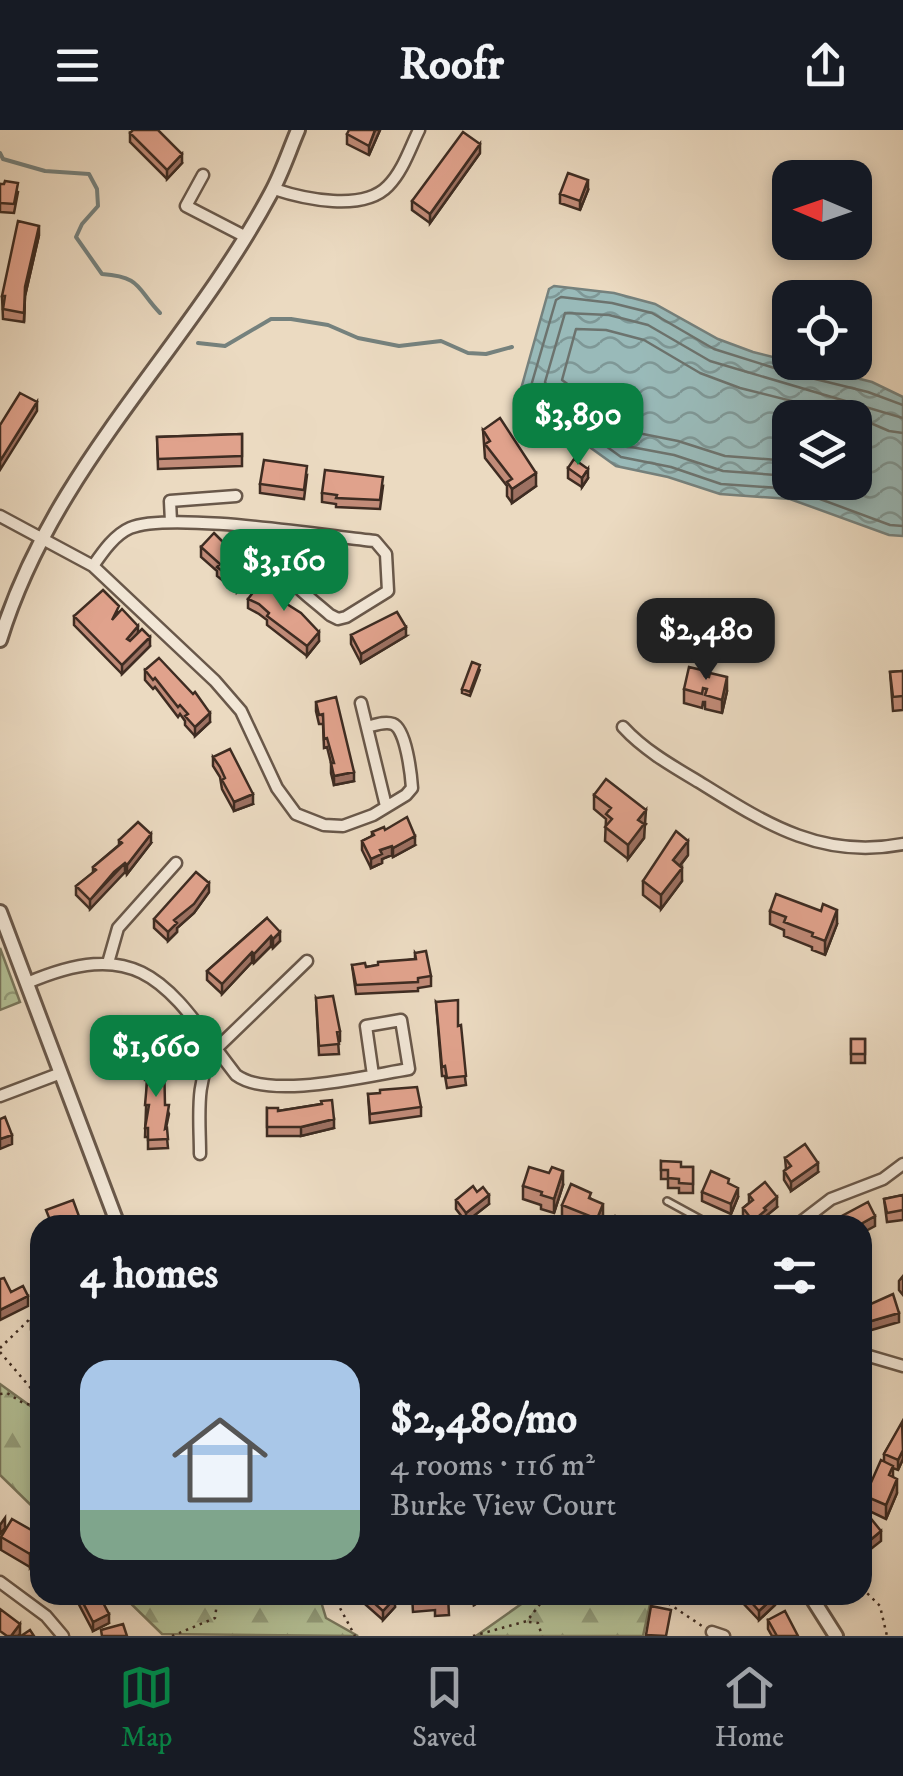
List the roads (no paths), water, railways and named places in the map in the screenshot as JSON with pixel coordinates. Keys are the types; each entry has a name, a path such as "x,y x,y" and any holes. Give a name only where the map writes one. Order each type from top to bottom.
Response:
{"street":[{"path":"0,640 40,540 78,473 246,238 274,189 298,130"},
{"path":"274,189 300,198 347,201 384,190 397,175 419,130"},
{"path":"204,176 186,206 246,238"},
{"path":"171,522 170,501 236,496"},
{"path":"0,516 93,566 216,681 241,711 277,788 296,814 343,826 406,795 412,788 401,731 396,724 367,726"},
{"path":"93,566 106,547 130,528 171,522 271,530 375,541 386,554 388,592 346,617 330,615 280,570 272,557 271,530"},
{"path":"361,703 386,806"},
{"path":"623,727 648,750 776,829 811,841 843,846 876,848 903,844"},
{"path":"108,962 118,928 176,863"},
{"path":"0,912 114,1215"},
{"path":"200,1154 201,1076 216,1049 307,961"},
{"path":"26,982 75,966 108,962 137,969 163,984 182,1002 236,1075 258,1086 290,1086 373,1075 408,1069 401,1020 366,1026 373,1075"},
{"path":"0,1096 61,1073"},
{"path":"810,1215 831,1199 883,1179 903,1164"},
{"path":"872,1357 903,1366"},
{"path":"0,1582 30,1604"},
{"path":"31,1605 64,1636"},
{"path":"816,1605 836,1636"}],"lane":[{"path":"667,1201 693,1215"}],"water":[{"path":"554,286 614,293 655,304 718,339 772,357 772,380 872,382 903,397 903,536 889,535 793,500 872,500 872,400 772,400 772,498 720,494 616,466 534,407 521,389 549,289"}],"waterway":[{"path":"0,153 3,159 45,171 89,174 97,189 98,206 76,237 102,274 132,281 160,313"},
{"path":"198,343 225,346 271,319 291,319 328,325 358,338 399,346 441,341 468,353 486,354 512,347"}]}
